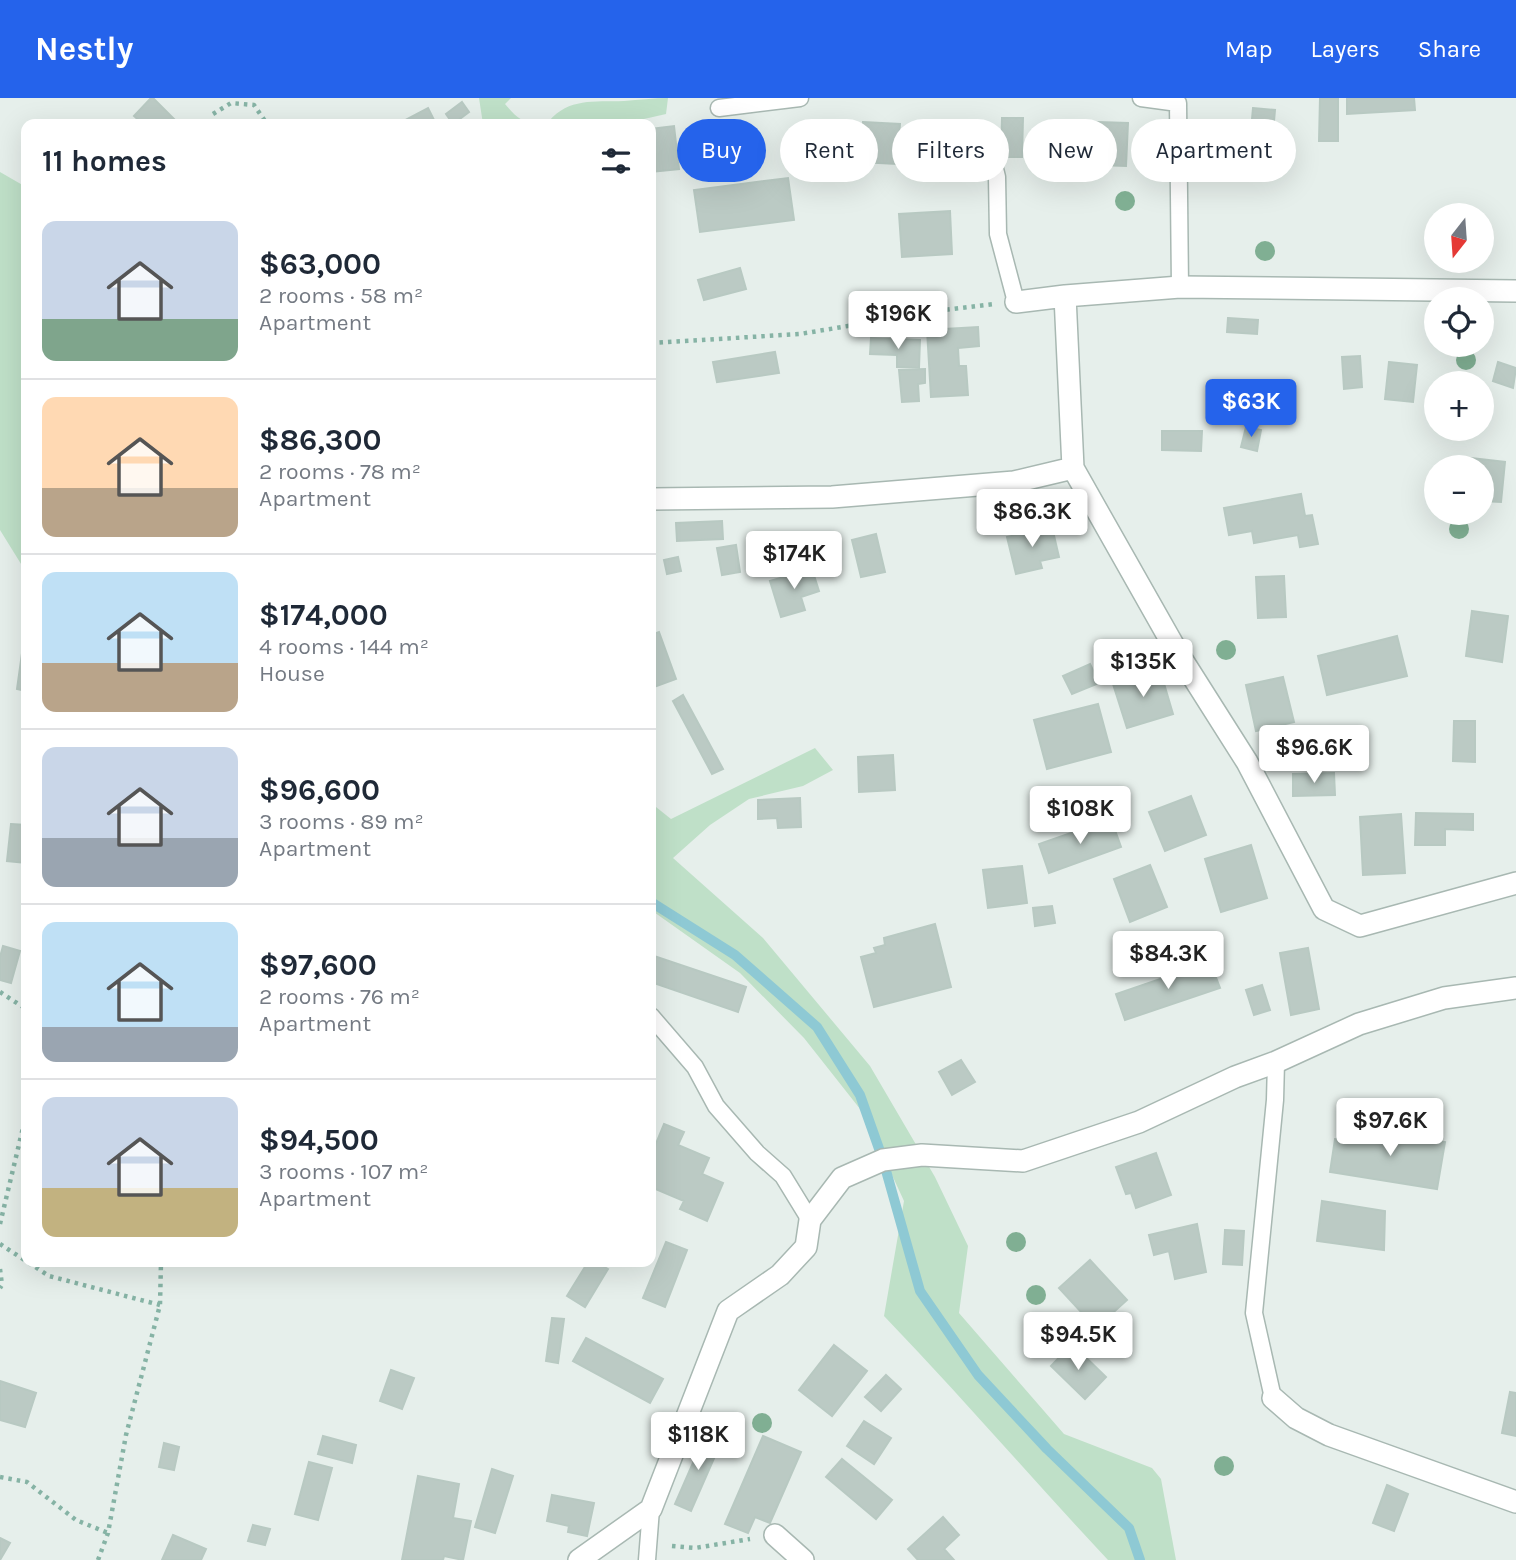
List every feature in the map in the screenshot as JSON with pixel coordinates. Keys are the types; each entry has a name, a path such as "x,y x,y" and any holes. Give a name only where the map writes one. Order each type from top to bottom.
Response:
{"street":[{"path":"1016,302 1180,287 1516,292"},
{"path":"1065,296 1073,468 1176,650 1247,762 1324,909 1360,926 1516,883"},
{"path":"656,499 832,497 1014,482 1073,468"},
{"path":"579,1560 651,1509 728,1311 780,1275 806,1247 810,1220 842,1178 883,1160 922,1156 1023,1161 1139,1122 1359,1024 1444,999 1516,988"},
{"path":"1273,1398 1296,1418 1329,1435 1516,1502"},
{"path":"775,1535 803,1560"}],"lane":[{"path":"719,108 800,98"},
{"path":"1140,98 1178,103 1180,287"},
{"path":"997,182 998,234 1016,302"},
{"path":"656,1022 695,1067 716,1106 757,1153 782,1176 810,1220"},
{"path":"1273,1398 1254,1313 1275,1100 1276,1062"},
{"path":"647,1552 651,1509"}],"path":[{"path":"213,114 231,103 254,105 264,119"},
{"path":"656,343 800,334 944,310 1016,302"},
{"path":"0,992 21,1006"},
{"path":"0,1224 21,1136"},
{"path":"0,1244 21,1258"},
{"path":"35,1267 49,1276 160,1306"},
{"path":"98,1560 108,1533 126,1435 160,1306 160,1267"},
{"path":"0,1269 0,1288"},
{"path":"0,1477 27,1482 76,1520 108,1533"},
{"path":"647,1552 695,1548 775,1535"}],"green space":[{"path":"479,98 511,98 505,104 522,119 482,119"},
{"path":"668,98 666,114 644,119 551,119 565,108 582,103"},
{"path":"0,172 21,184 21,564 0,530"},
{"path":"815,748 833,770 803,786 749,799 710,825 673,858 763,938 870,1066 935,1177 968,1246 959,1313 1064,1434 1152,1468 1161,1479 1176,1560 1108,1560 884,1316 904,1201 864,1114 804,1038 740,973 656,914 656,807 671,819"}],"building":[{"path":"153,98 174,119 137,119 134,116"},
{"path":"1320,98 1338,98 1338,141 1319,141"},
{"path":"1347,98 1414,98 1415,110 1347,114"},
{"path":"462,102 469,112 460,119 450,119 446,114"},
{"path":"428,108 434,119 407,119"},
{"path":"1253,108 1275,110 1274,119 1252,119"},
{"path":"1023,118 1022,157 1009,157 1009,119 1002,119"},
{"path":"878,123 892,124 892,164 878,163"},
{"path":"1117,123 1128,123 1126,166 1117,166"},
{"path":"674,126 677,169 656,171 656,128"},
{"path":"780,179 780,182 789,182 794,220 700,232 694,190"},
{"path":"950,211 952,254 902,257 899,214"},
{"path":"740,268 746,289 704,300 698,280"},
{"path":"1228,318 1258,320 1257,334 1227,332"},
{"path":"978,327 979,346 958,348 959,366 966,366 968,395 931,397 927,330"},
{"path":"871,338 920,340 919,368 897,367 897,355 870,354"},
{"path":"775,352 779,373 717,382 713,362"},
{"path":"1360,356 1362,387 1344,389 1342,357"},
{"path":"1389,362 1417,365 1413,402 1385,399"},
{"path":"1498,362 1516,368 1513,388 1494,381"},
{"path":"925,369 925,383 918,384 919,401 902,402 899,370"},
{"path":"1246,427 1261,430 1257,451 1241,447"},
{"path":"1162,431 1202,431 1201,451 1162,450"},
{"path":"1494,461 1505,462 1501,502 1494,502"},
{"path":"1301,494 1305,516 1312,515 1318,544 1300,547 1298,535 1254,543 1252,531 1229,535 1224,508"},
{"path":"722,521 723,539 677,541 676,523"},
{"path":"1052,527 1059,557 1040,561 1042,568 1016,574 1007,537"},
{"path":"876,534 885,572 861,577 852,540"},
{"path":"736,545 740,572 722,575 717,548"},
{"path":"678,557 681,571 667,574 664,560"},
{"path":"812,569 819,591 801,597 805,610 781,617 770,581"},
{"path":"1284,576 1286,617 1258,618 1256,577"},
{"path":"1472,611 1508,616 1502,662 1466,656"},
{"path":"659,632 676,679 656,686 656,633"},
{"path":"1397,636 1407,676 1327,695 1318,656"},
{"path":"21,660 21,690 17,689"},
{"path":"1090,664 1099,683 1072,694 1063,676"},
{"path":"1160,670 1173,714 1127,728 1113,684"},
{"path":"1283,677 1294,722 1256,731 1246,685"},
{"path":"683,695 723,769 712,774 673,701"},
{"path":"1098,704 1111,752 1047,769 1034,720"},
{"path":"1454,721 1475,721 1475,762 1453,761"},
{"path":"893,755 895,790 859,792 858,757"},
{"path":"1334,773 1335,795 1293,796 1293,774"},
{"path":"1102,793 1110,812 1062,830 1055,811"},
{"path":"1191,796 1206,835 1165,851 1149,812"},
{"path":"800,798 801,827 778,828 777,818 758,819 758,800"},
{"path":"1416,813 1473,814 1473,830 1445,829 1445,845 1415,845"},
{"path":"1401,814 1405,873 1363,875 1360,817"},
{"path":"1111,819 1121,847 1049,873 1039,844"},
{"path":"11,824 21,825 21,862 7,861"},
{"path":"1251,845 1267,898 1221,912 1205,859"},
{"path":"1150,865 1167,907 1130,922 1114,879"},
{"path":"1022,866 1027,903 988,908 983,870"},
{"path":"1052,906 1055,923 1035,926 1033,908"},
{"path":"935,924 951,987 874,1007 861,957 876,953 874,948 885,945 884,938"},
{"path":"3,946 20,951 11,983 0,980"},
{"path":"1308,948 1319,1009 1291,1015 1280,953"},
{"path":"656,957 746,987 738,1012 656,984"},
{"path":"1210,962 1220,988 1125,1020 1116,994"},
{"path":"1262,985 1270,1010 1254,1015 1246,990"},
{"path":"961,1060 975,1082 952,1095 939,1072"},
{"path":"664,1124 684,1132 678,1145 709,1158 702,1174 723,1183 707,1221 680,1209 684,1201 656,1189 656,1144"},
{"path":"1360,1128 1445,1142 1437,1189 1330,1172 1335,1139 1358,1142"},
{"path":"1156,1153 1171,1195 1136,1208 1131,1193 1126,1194 1116,1167"},
{"path":"1322,1201 1385,1211 1384,1250 1317,1241"},
{"path":"1197,1224 1206,1272 1175,1279 1169,1251 1154,1255 1149,1235"},
{"path":"1225,1230 1244,1231 1242,1265 1223,1264"},
{"path":"666,1242 687,1250 665,1307 643,1298"},
{"path":"1090,1260 1127,1300 1096,1328 1059,1288"},
{"path":"585,1267 608,1269 585,1307 567,1296"},
{"path":"552,1318 564,1319 558,1363 546,1361"},
{"path":"586,1338 663,1379 650,1403 573,1361"},
{"path":"1072,1344 1106,1377 1085,1399 1051,1366"},
{"path":"834,1345 867,1371 832,1416 799,1390"},
{"path":"391,1370 414,1378 402,1409 380,1401"},
{"path":"886,1375 901,1389 881,1411 865,1397"},
{"path":"0,1381 36,1393 25,1427 0,1420"},
{"path":"1510,1392 1516,1393 1516,1436 1502,1433"},
{"path":"864,1421 891,1438 874,1464 847,1446"},
{"path":"706,1433 722,1440 691,1511 675,1504"},
{"path":"323,1436 356,1445 352,1463 318,1454"},
{"path":"763,1436 801,1452 770,1523 755,1517 748,1533 725,1524"},
{"path":"164,1443 179,1447 174,1470 159,1467"},
{"path":"842,1459 892,1500 876,1519 826,1477"},
{"path":"309,1462 332,1468 318,1520 295,1514"},
{"path":"492,1469 513,1476 495,1533 475,1527"},
{"path":"418,1476 459,1484 453,1518 471,1521 463,1560 444,1556 443,1560 402,1560"},
{"path":"1387,1485 1408,1494 1394,1531 1373,1523"},
{"path":"552,1495 594,1503 587,1536 568,1532 569,1526 547,1521"},
{"path":"943,1517 959,1535 944,1549 954,1560 918,1560 908,1549"},
{"path":"253,1525 270,1529 265,1545 248,1541"},
{"path":"173,1535 206,1549 201,1560 162,1560"},
{"path":"0,1538 10,1543 0,1560"}],"waterway":[{"path":"656,905 735,955 817,1027 860,1095 883,1160 920,1291 978,1375 1047,1449 1129,1528 1140,1560"}]}
